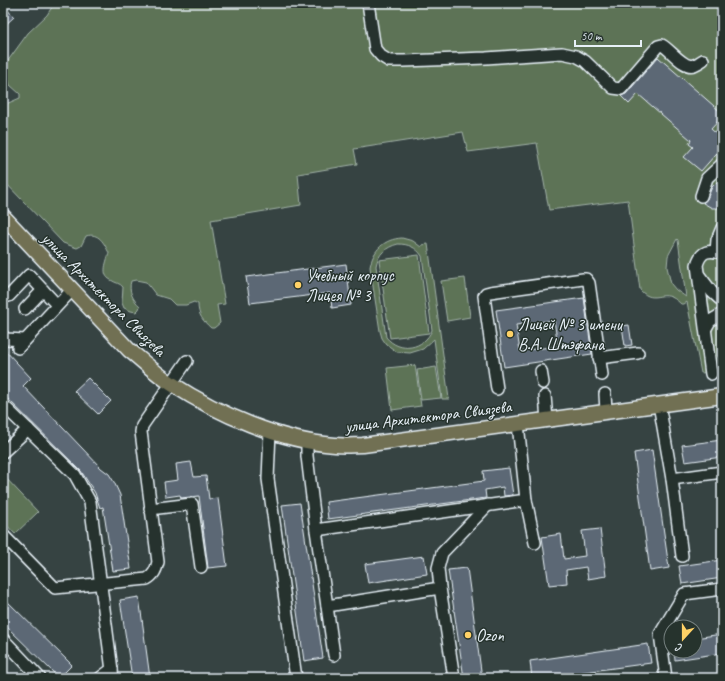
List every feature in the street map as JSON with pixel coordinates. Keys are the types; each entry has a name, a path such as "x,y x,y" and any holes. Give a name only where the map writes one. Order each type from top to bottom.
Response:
{"main road":[{"name":"улица Архитектора Свиязева","path":"3,216 129,350 171,384 234,417 270,431 307,441 336,445 363,444 722,396"}],"street":[{"path":"368,3 375,48 381,56 389,60 464,59 562,53 576,56 586,61 613,88 617,89 620,89 658,46 662,45 686,65 693,66 703,60"},
{"path":"702,196 708,178 722,164"},
{"path":"711,374 697,265 701,255 707,252 719,252 717,240 722,228"},
{"path":"698,274 706,286 722,301"},
{"path":"9,296 28,275 57,305"},
{"path":"497,389 484,299 486,293 586,280 589,283 602,375"},
{"path":"25,308 43,290"},
{"path":"3,336 6,339 21,344 72,290"},
{"path":"706,328 714,318 722,314"},
{"path":"599,358 638,353"},
{"path":"3,535 55,588 147,580 153,576 158,562 140,432 142,426 187,361"},
{"path":"541,371 543,383"},
{"path":"605,394 606,411"},
{"path":"545,396 547,420"},
{"path":"659,404 672,479 682,556"},
{"path":"3,405 74,475 90,502 113,673 100,678"},
{"path":"518,424 526,500 535,543"},
{"path":"3,452 28,429"},
{"path":"270,431 268,479 296,678"},
{"path":"307,441 307,456 316,530 334,655"},
{"path":"672,479 722,472"},
{"path":"316,530 526,500"},
{"path":"150,509 192,504 201,567"},
{"path":"454,678 438,568 442,553 488,505"},
{"path":"327,606 440,588"},
{"path":"666,678 660,634 684,594 722,589"},
{"path":"3,639 40,678"}],"green space":[{"path":"52,3 722,3 722,371 701,373 687,302 681,304 669,296 650,297 640,290 628,200 549,210 537,143 468,152 463,132 354,149 357,164 298,174 301,205 211,220 225,304 217,305 220,323 214,328 211,328 202,318 198,304 194,302 186,305 175,305 169,299 156,295 146,282 136,280 131,281 131,292 133,298 140,306 139,309 136,312 124,308 122,303 123,287 108,278 106,275 105,268 109,253 100,239 91,235 86,236 81,246 77,248 63,243 3,180 3,109 6,104 20,98 20,94 10,85 6,72 7,62 28,33 47,15 52,7","holes":["677,239 686,297 676,290 671,284 667,267 668,256"]},
{"path":"402,238 413,241 421,247 422,245 428,244 449,399 442,399 434,339 423,349 410,353 397,352 386,344 382,338 370,267 371,261 380,246","holes":["402,244 414,248 422,256 432,330 423,342 411,347 398,346 386,337 376,266 379,258 386,249 394,245"]},
{"path":"419,255 429,333 390,338 379,260"},
{"path":"465,278 470,317 447,321 441,281"},
{"path":"415,365 421,406 392,410 387,368"},
{"path":"436,367 441,398 421,400 417,370"},
{"path":"3,475 38,512 15,534 3,521"}],"building":[{"path":"3,5 14,17 3,27"},
{"path":"658,57 722,113 722,117 711,129 722,139 722,147 701,171 684,157 693,147 689,144 691,140 638,94 629,104 621,96 626,94"},
{"path":"722,177 722,208 712,208 703,203 707,199 712,187"},
{"name":"Учебный корпус Лицея № 3","path":"346,264 351,305 332,308 330,293 250,303 246,277"},
{"path":"584,298 592,354 504,367 496,310","holes":["554,320 558,346 520,351 516,325"]},
{"path":"629,325 632,345 625,346 622,326"},
{"path":"3,348 31,378 23,386 101,468 109,474 114,482 120,495 131,569 113,571 103,507 100,508 95,493 81,471 3,394"},
{"path":"88,378 111,401 98,414 74,391"},
{"path":"722,440 722,457 685,462 682,445"},
{"path":"652,450 669,568 650,571 634,453"},
{"path":"191,462 194,477 206,476 209,499 218,498 227,566 208,568 199,496 181,498 180,495 166,497 164,482 178,480 176,464"},
{"path":"509,468 513,495 504,496 503,487 485,490 486,498 328,519 326,502 484,481 483,471"},
{"path":"300,503 323,658 304,661 282,505"},
{"path":"600,529 606,576 588,579 586,567 566,570 567,583 549,585 542,537 561,534 564,559 585,556 582,531"},
{"path":"424,556 427,574 368,583 365,564"},
{"path":"722,560 722,578 682,584 679,566"},
{"path":"467,568 482,678 464,678 448,570"},
{"path":"3,597 72,665 59,678 3,623"},
{"path":"139,597 150,678 132,678 120,600"},
{"path":"722,634 722,653 703,656 703,637"},
{"path":"648,644 651,663 532,678 530,661"}],"place":[{"name":"Учебный корпус Лицея № 3","path":"298,285"},
{"name":"Лицей № 3 имени В.А. Штэфана","path":"510,334"},
{"name":"Ozon","path":"468,635"}]}
